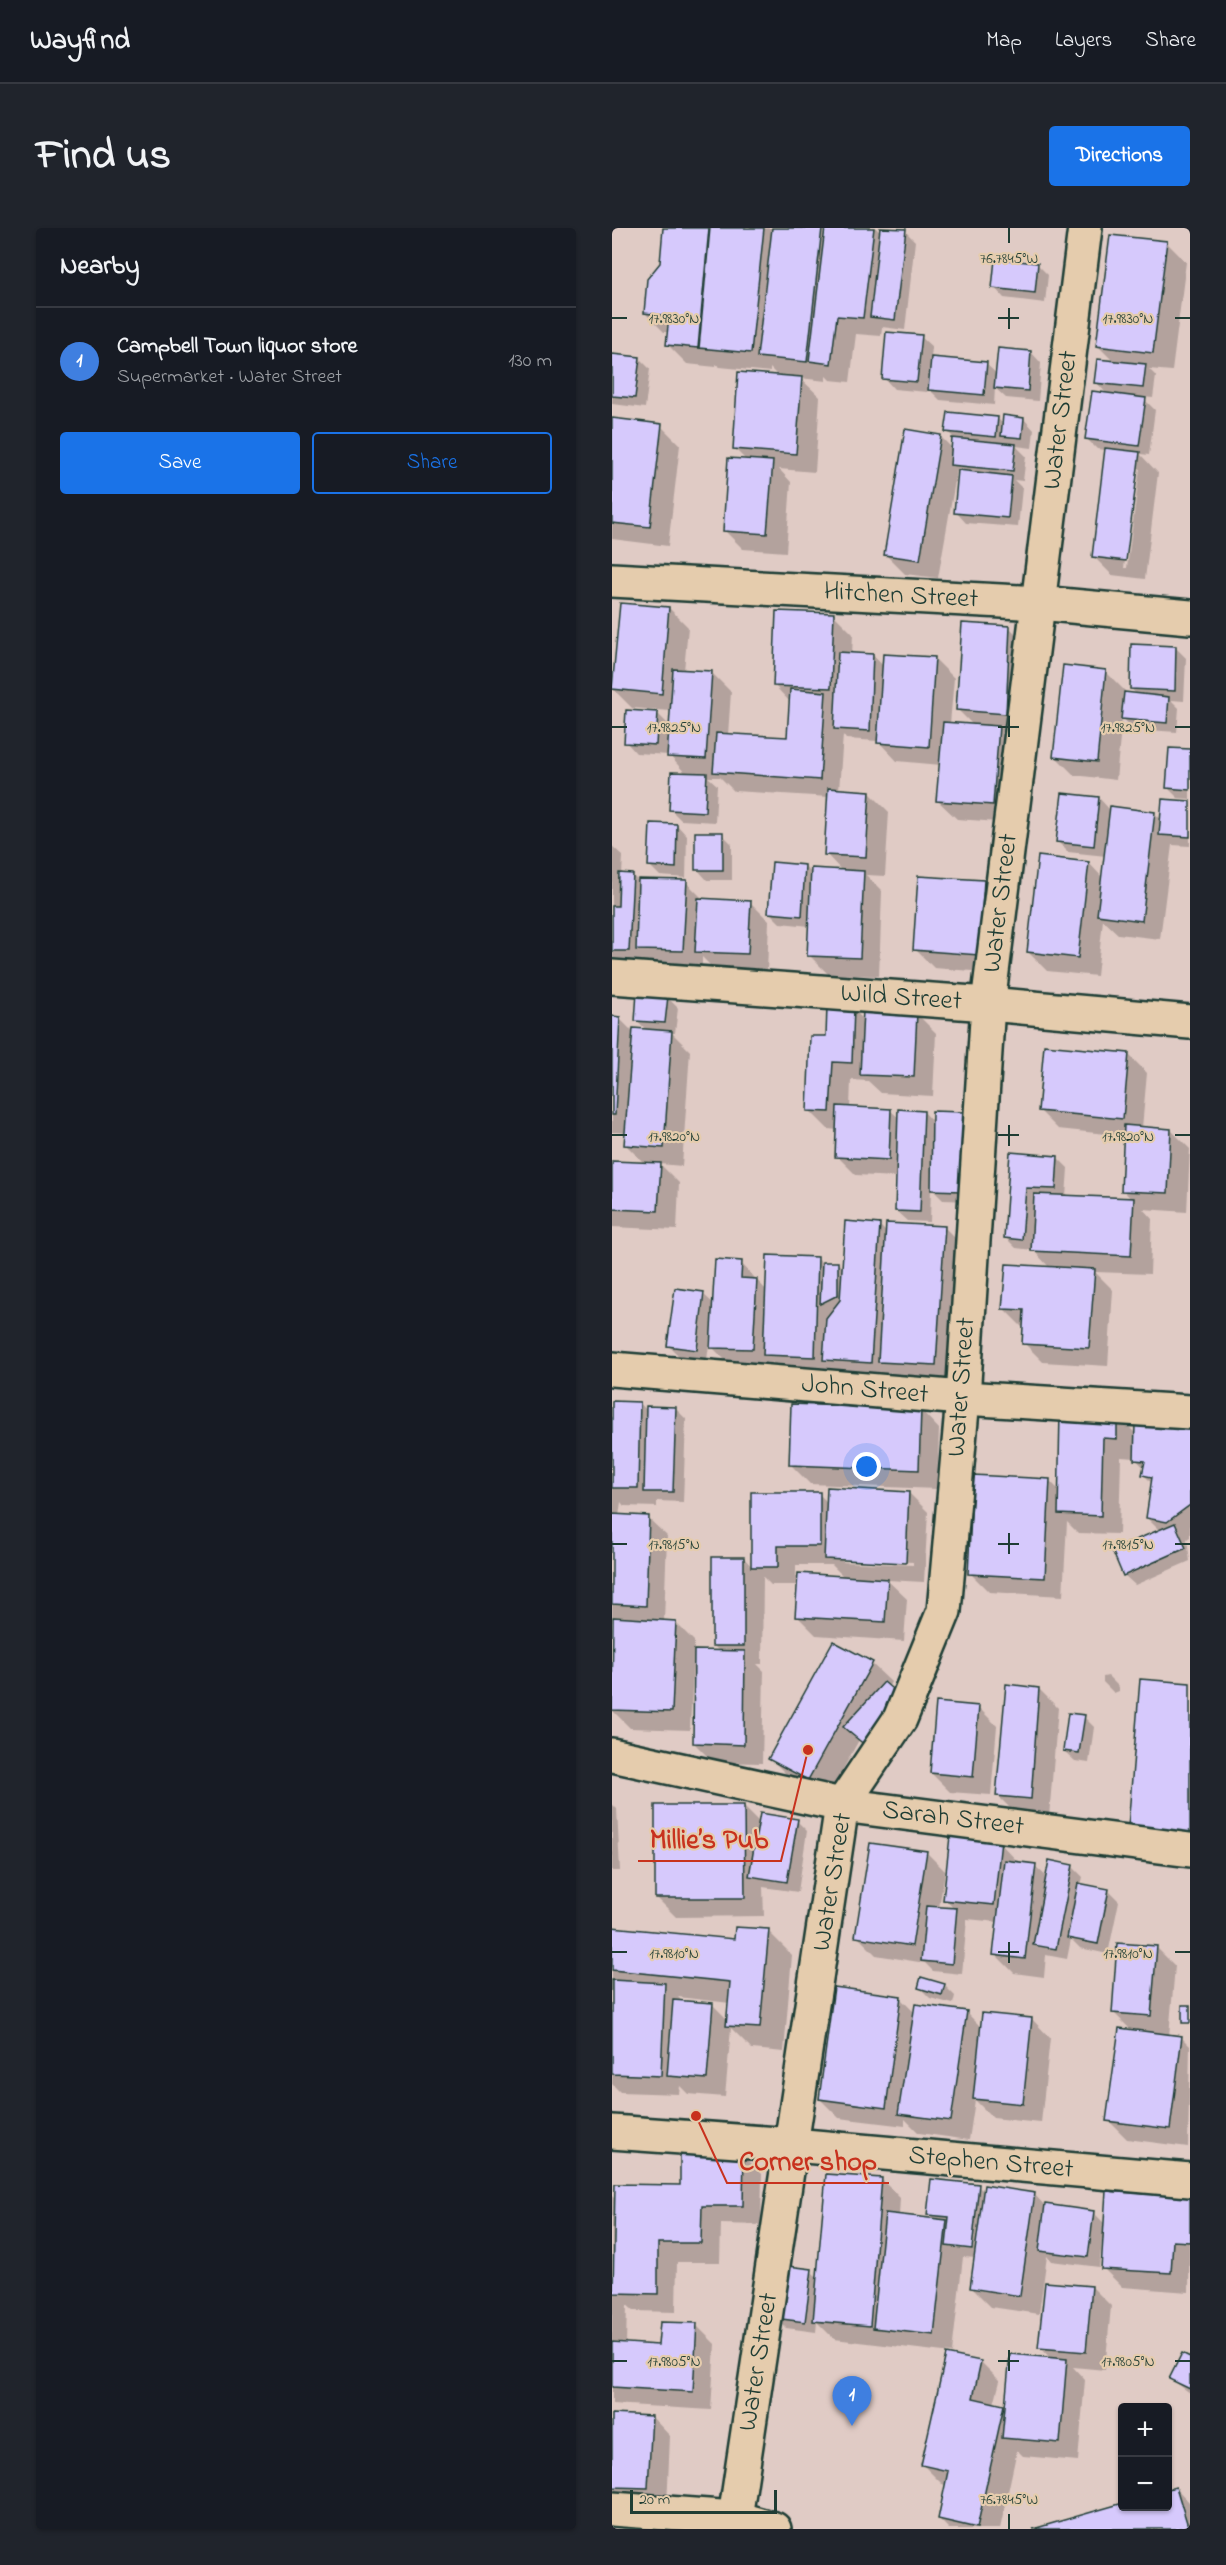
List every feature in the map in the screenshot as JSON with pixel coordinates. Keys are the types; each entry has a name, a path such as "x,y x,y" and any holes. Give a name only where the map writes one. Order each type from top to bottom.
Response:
{"street":[{"name":"Water Street","path":"735,2518 793,2145 842,1805 900,1719 944,1611 963,1398 988,1004 1085,228"},
{"name":"Hitchen Street","path":"612,580 1039,603 1190,617"},
{"name":"Wild Street","path":"612,977 988,1004 1190,1022"},
{"name":"John Street","path":"612,1369 963,1398 1190,1412"},
{"name":"Sarah Street","path":"612,1755 842,1805 1190,1850"},
{"name":"Stephen Street","path":"612,2132 793,2145 1190,2180"},
{"path":"612,2509 735,2518 774,2529"}],"building":[{"path":"663,228 709,228 698,348 666,345 669,316 644,313 647,279 660,263"},
{"path":"710,228 764,228 751,353 699,348"},
{"path":"772,228 822,228 807,362 757,357"},
{"path":"825,228 874,228 863,318 837,316 831,364 809,361"},
{"path":"880,228 906,229 895,320 870,317"},
{"path":"1110,235 1167,241 1153,353 1096,346"},
{"path":"995,259 1038,263 1035,293 992,288"},
{"path":"886,332 922,335 917,382 882,379"},
{"path":"998,348 1031,351 1028,391 994,388"},
{"path":"612,354 640,357 635,398 612,396"},
{"path":"931,357 987,362 984,395 928,390"},
{"path":"1097,359 1146,364 1143,388 1094,383"},
{"path":"738,372 802,377 796,454 733,449"},
{"path":"1092,391 1146,398 1139,446 1085,439"},
{"path":"948,412 998,417 996,437 945,432"},
{"path":"1003,415 1024,418 1022,438 1001,436"},
{"path":"612,418 662,424 650,527 612,523"},
{"path":"905,429 941,435 920,560 884,555"},
{"path":"952,438 1016,444 1013,471 950,465"},
{"path":"1105,448 1140,452 1126,561 1092,557"},
{"path":"728,458 773,461 767,534 723,531"},
{"path":"958,470 1012,476 1008,518 954,513"},
{"path":"620,603 669,607 662,694 612,689"},
{"path":"776,611 834,613 831,688 773,686"},
{"path":"962,623 1010,626 1006,714 956,710"},
{"path":"1131,644 1176,646 1175,691 1130,689"},
{"path":"838,652 873,654 870,731 834,729"},
{"path":"883,654 935,657 929,747 877,743"},
{"path":"1063,665 1106,670 1097,762 1053,757"},
{"path":"673,669 712,671 706,759 667,757"},
{"path":"790,689 826,692 820,780 713,772 716,733 787,737"},
{"path":"1124,692 1169,697 1167,723 1121,719"},
{"path":"626,710 658,712 656,745 624,743"},
{"path":"943,722 999,726 993,805 936,801"},
{"path":"1169,748 1190,749 1190,790 1166,788"},
{"path":"671,772 707,773 705,812 669,810"},
{"path":"828,788 870,791 866,857 824,855"},
{"path":"1062,793 1099,797 1094,846 1056,842"},
{"path":"1162,799 1190,801 1190,837 1159,835"},
{"path":"1110,806 1155,812 1142,921 1097,915"},
{"path":"650,823 677,824 676,868 648,866"},
{"path":"695,832 723,832 723,870 695,870"},
{"path":"1038,856 1089,862 1078,958 1027,952"},
{"path":"772,862 805,865 802,916 768,913"},
{"path":"811,868 864,871 860,958 807,956"},
{"path":"619,873 633,874 629,951 612,951 612,906 618,906"},
{"path":"918,876 984,880 979,955 913,950"},
{"path":"638,879 687,880 683,951 636,950"},
{"path":"698,898 751,901 748,954 695,952"},
{"path":"637,992 668,996 665,1023 635,1021"},
{"path":"827,1006 854,1008 852,1063 833,1062 830,1112 807,1111 810,1036 826,1036"},
{"path":"863,1010 917,1013 914,1077 860,1075"},
{"path":"612,1016 620,1017 615,1115 612,1115"},
{"path":"633,1028 672,1031 664,1148 624,1145"},
{"path":"1044,1045 1129,1053 1123,1119 1038,1111"},
{"path":"837,1106 891,1109 889,1160 835,1157"},
{"path":"898,1109 924,1111 920,1212 895,1211"},
{"path":"932,1111 963,1112 961,1191 931,1190"},
{"path":"1124,1125 1171,1129 1168,1193 1121,1191"},
{"path":"1010,1152 1058,1156 1056,1189 1026,1188 1022,1240 1004,1238"},
{"path":"612,1161 661,1163 658,1211 612,1209"},
{"path":"1034,1194 1134,1198 1131,1256 1031,1251"},
{"path":"845,1221 880,1224 871,1363 823,1360 826,1318 840,1300"},
{"path":"886,1223 945,1226 936,1365 878,1362"},
{"path":"767,1255 818,1257 815,1357 763,1355"},
{"path":"715,1259 742,1261 741,1278 757,1279 753,1349 710,1348"},
{"path":"822,1262 838,1262 838,1295 820,1304"},
{"path":"1006,1264 1095,1269 1089,1348 1022,1344 1024,1310 1002,1309"},
{"path":"675,1288 704,1292 697,1350 667,1346"},
{"path":"612,1401 640,1402 638,1488 612,1488"},
{"path":"791,1404 921,1409 919,1470 789,1465"},
{"path":"646,1406 676,1407 673,1492 644,1492"},
{"path":"1060,1412 1117,1414 1117,1439 1103,1438 1101,1516 1058,1514"},
{"path":"1190,1422 1190,1505 1167,1522 1146,1518 1152,1477 1142,1475 1145,1461 1134,1460 1135,1424"},
{"path":"973,1475 1050,1479 1045,1578 968,1574"},
{"path":"827,1487 909,1492 906,1563 824,1559"},
{"path":"751,1492 820,1492 820,1546 778,1546 778,1567 751,1567"},
{"path":"612,1514 649,1516 646,1606 612,1604"},
{"path":"1175,1523 1186,1548 1123,1576 1112,1550"},
{"path":"712,1557 744,1557 744,1646 712,1646"},
{"path":"798,1573 888,1579 885,1622 795,1617"},
{"path":"613,1617 676,1621 672,1712 612,1710"},
{"path":"833,1641 873,1662 808,1780 768,1759"},
{"path":"694,1650 745,1651 744,1745 693,1743"},
{"path":"1140,1679 1190,1683 1190,1832 1128,1827"},
{"path":"884,1682 904,1699 866,1746 843,1727"},
{"path":"1006,1684 1039,1688 1031,1799 996,1796"},
{"path":"936,1702 979,1706 973,1777 930,1773"},
{"path":"1068,1713 1085,1715 1079,1753 1063,1751"},
{"path":"655,1805 744,1805 745,1898 655,1898"},
{"path":"760,1813 798,1819 787,1882 749,1876"},
{"path":"950,1836 1001,1841 994,1905 943,1900"},
{"path":"870,1843 927,1851 912,1946 855,1937"},
{"path":"1004,1860 1036,1864 1025,1959 993,1955"},
{"path":"1049,1860 1073,1865 1056,1949 1033,1945"},
{"path":"1078,1883 1109,1889 1098,1944 1067,1938"},
{"path":"926,1906 957,1908 952,1964 921,1961"},
{"path":"612,1927 734,1939 735,1927 769,1929 760,2028 726,2026 730,1982 612,1970"},
{"path":"1117,1943 1157,1946 1151,2016 1112,2013"},
{"path":"921,1977 945,1984 942,1995 918,1988"},
{"path":"612,1980 665,1983 661,2076 612,2074"},
{"path":"834,1987 901,1996 886,2108 819,2099"},
{"path":"673,2000 713,2003 707,2079 667,2076"},
{"path":"915,2004 967,2011 951,2121 898,2114"},
{"path":"1182,2005 1190,2005 1190,2023 1182,2023"},
{"path":"982,2013 1032,2018 1023,2104 973,2099"},
{"path":"1119,2028 1182,2036 1170,2129 1106,2121"},
{"path":"680,2153 744,2153 743,2206 702,2206 701,2243 658,2243 658,2294 613,2293 615,2184 680,2185"},
{"path":"826,2174 882,2178 870,2326 813,2321"},
{"path":"931,2179 979,2184 972,2249 946,2246 949,2217 927,2215"},
{"path":"984,2185 1035,2193 1020,2296 970,2288"},
{"path":"1106,2191 1190,2197 1190,2242 1173,2241 1171,2273 1101,2269"},
{"path":"1045,2204 1094,2211 1088,2257 1039,2251"},
{"path":"885,2213 947,2220 934,2335 873,2328"},
{"path":"780,2265 812,2269 805,2322 774,2318"},
{"path":"1045,2282 1092,2286 1086,2352 1038,2348"},
{"path":"660,2322 697,2323 693,2392 612,2387 612,2342 658,2345"},
{"path":"1182,2353 1190,2357 1190,2389 1169,2379"},
{"path":"946,2354 981,2361 973,2398 1004,2405 977,2528 938,2519 948,2471 921,2465"},
{"path":"1010,2354 1067,2359 1060,2443 1002,2438"},
{"path":"612,2414 652,2416 648,2488 612,2487"},
{"path":"1176,2487 1188,2526 1177,2529 1033,2529 1118,2504 1118,2511 1172,2511 1172,2488"}],"place":[{"name":"Millie’s Pub","path":"808,1750"},
{"name":"Corner shop","path":"696,2116"},
{"name":"Campbell Town liquor store","path":"852,2426"}]}
